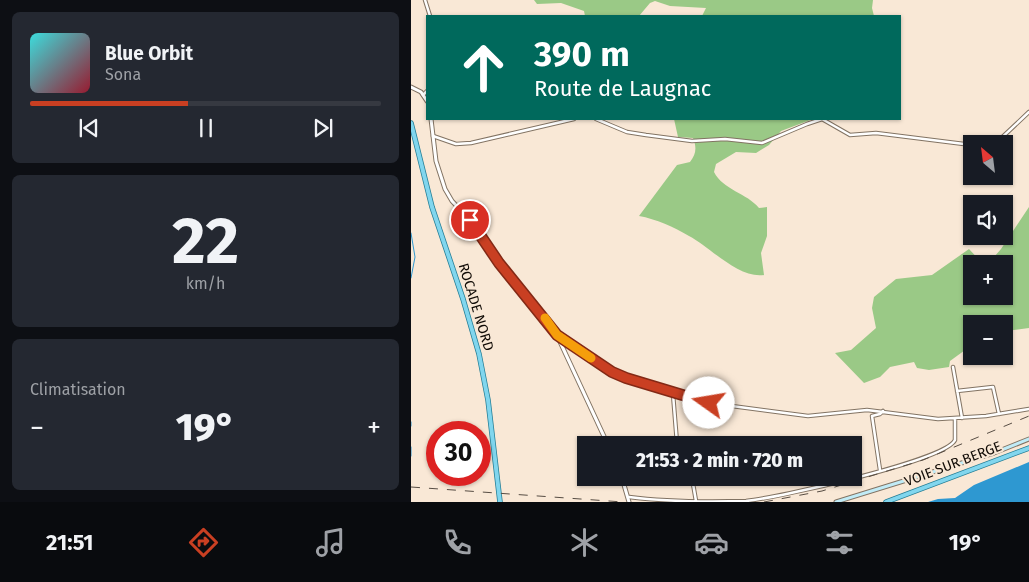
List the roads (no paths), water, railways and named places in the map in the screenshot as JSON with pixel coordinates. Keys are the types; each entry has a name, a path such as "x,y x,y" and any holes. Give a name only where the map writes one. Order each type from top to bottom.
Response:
{"main road":[{"name":"ROCADE NORD","path":"411,123 432,207 463,299 479,354 488,400 500,502"},
{"path":"836,502 994,453 1029,439"},
{"name":"VOIE SUR BERGE","path":"886,502 1029,448"}],"street":[{"path":"425,0 430,15"},
{"path":"411,87 423,95 426,100"},
{"path":"423,95 426,92"},
{"path":"1005,135 1029,112"},
{"path":"431,120 436,161 448,195 470,220 499,263 557,335 603,436"},
{"path":"433,136 456,144 471,143 570,120"},
{"path":"598,120 627,132 691,141 725,139 767,142 807,124 822,120 850,135 876,133 963,144"},
{"path":"557,335 612,372 673,394 709,403 809,416 855,410 883,411 938,419 999,414 1029,409"},
{"path":"953,366 962,418"},
{"path":"957,391 993,387 999,414"},
{"path":"673,394 676,436"},
{"path":"879,470 872,416 883,411"},
{"path":"629,497 733,502 764,499 815,489 949,447 955,442 955,418"},
{"path":"626,486 629,502"},
{"path":"693,486 696,501"}],"water":[{"path":"1029,462 1029,502 928,502 938,499 955,498 974,485"}],"waterway":[{"path":"411,233 415,257 411,278"},
{"path":"411,447 411,456"}],"railway":[{"path":"764,502 822,491 923,460 1029,416"},
{"path":"411,487 623,502"}]}
